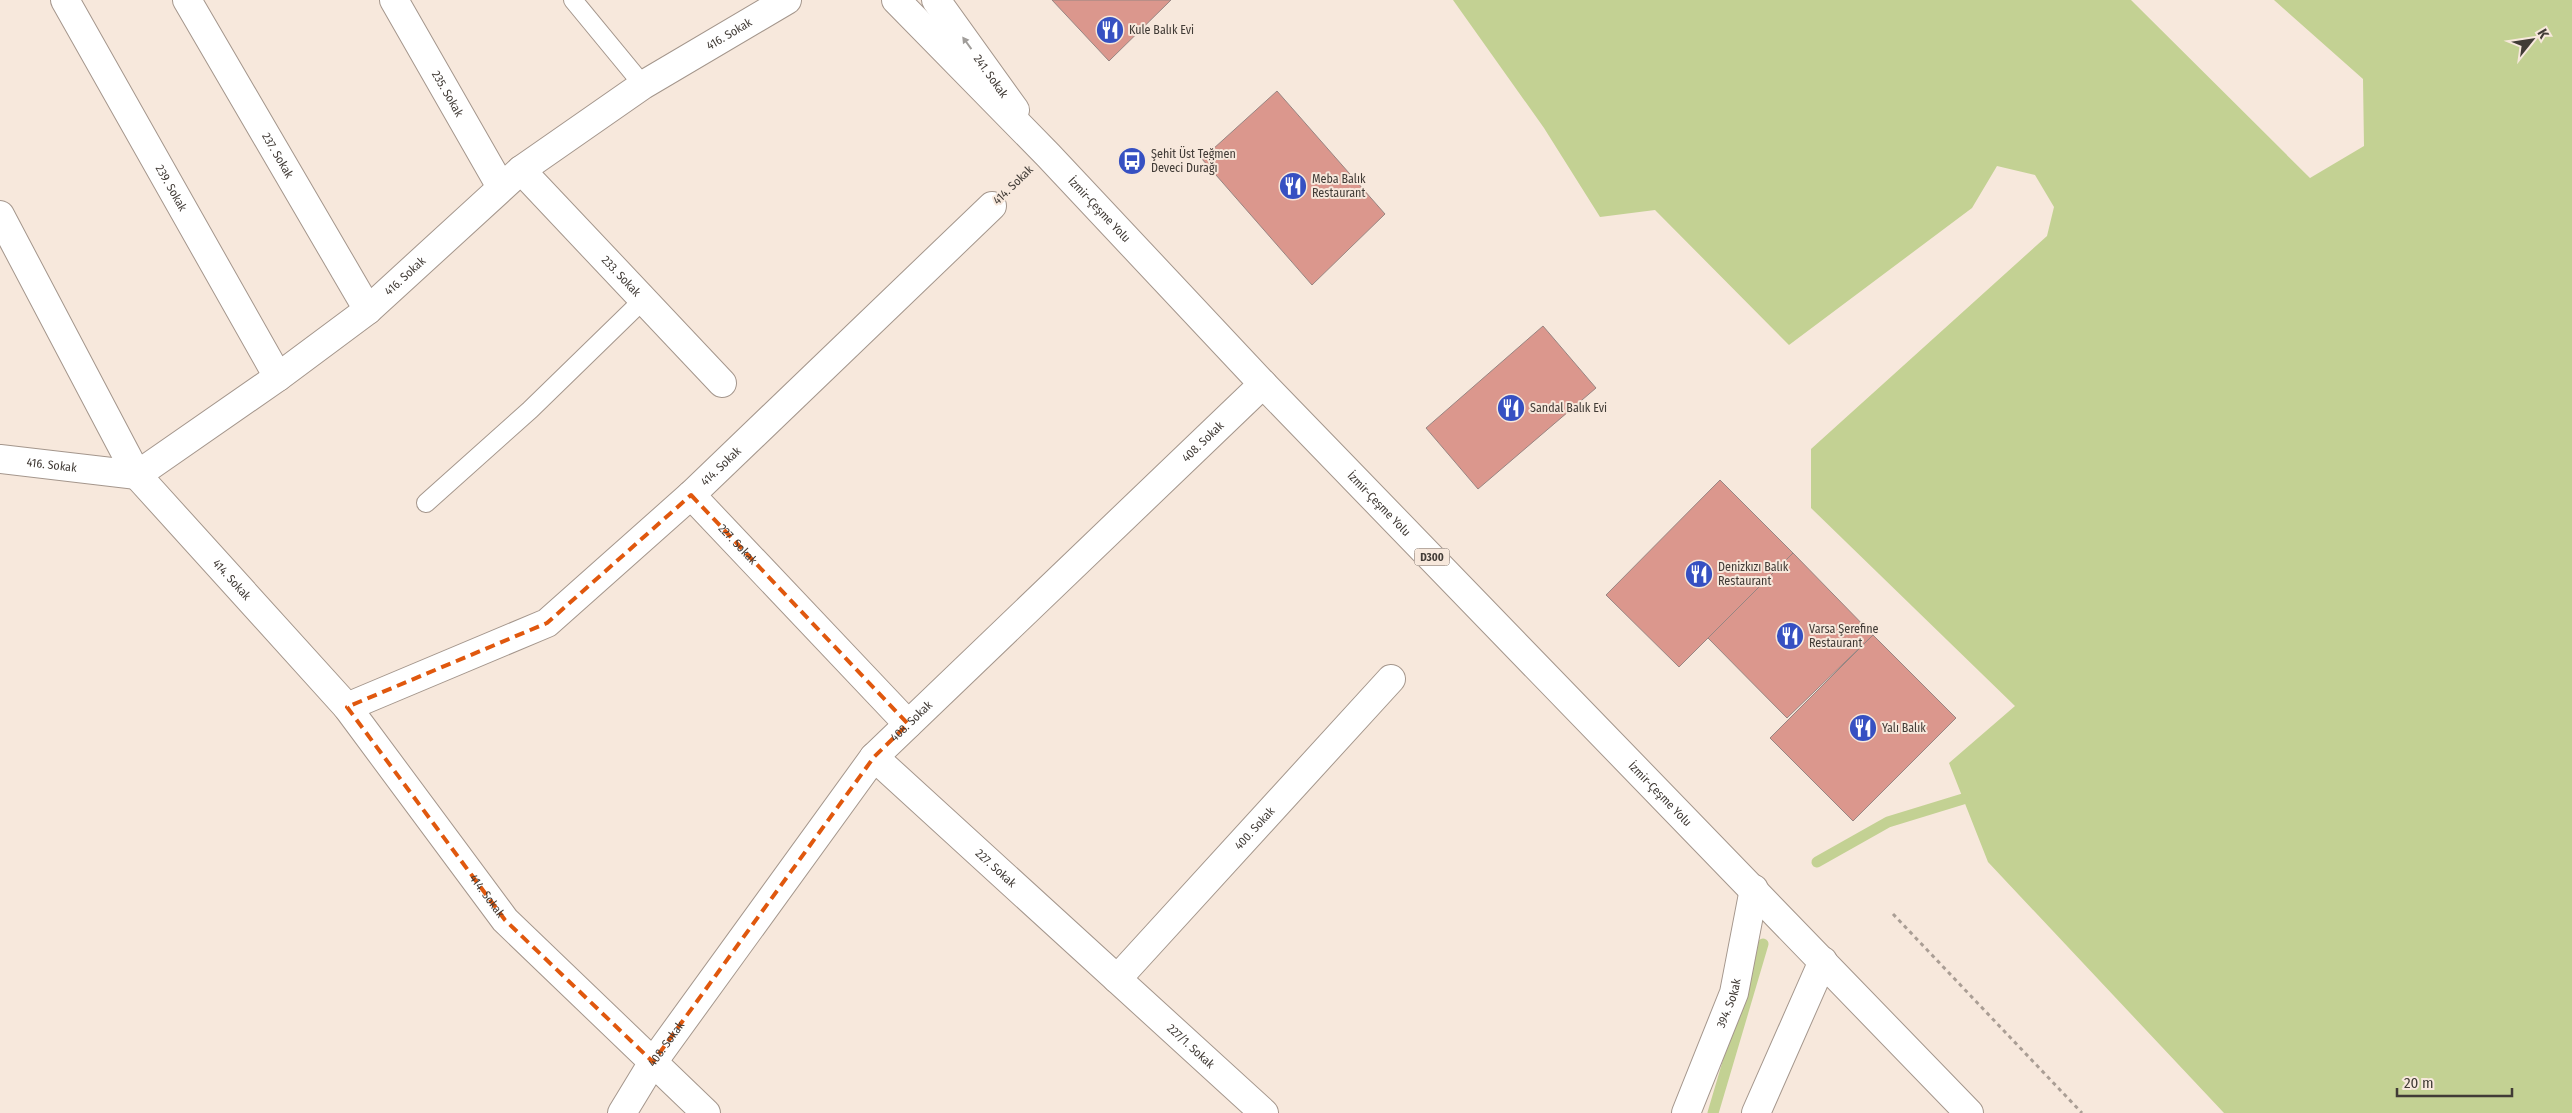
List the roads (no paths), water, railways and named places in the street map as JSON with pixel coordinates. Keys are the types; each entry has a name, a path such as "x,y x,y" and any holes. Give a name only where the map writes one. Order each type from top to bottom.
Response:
{"main road":[{"name":"239. Sokak","path":"65,0 278,378"},
{"name":"237. Sokak","path":"187,0 368,310"},
{"name":"235. Sokak","path":"394,0 501,188"},
{"name":"416. Sokak","path":"0,459 137,475 278,378 368,310 521,170 642,85 787,0"},
{"name":"İzmir-Çeşme Yolu","path":"896,0 1046,153 1263,384 1969,1113"},
{"name":"241. Sokak","path":"936,0 1046,153"},
{"name":"233. Sokak","path":"521,170 722,384"},
{"name":"414. Sokak","path":"348,707 547,623 691,495 992,206"},
{"name":"414. Sokak","path":"0,215 137,475 348,707 505,920 706,1113"},
{"name":"408. Sokak","path":"622,1113 653,1062 874,757 1263,384"},
{"name":"227. Sokak","path":"691,495 908,724"},
{"name":"400. Sokak","path":"1117,979 1391,679"},
{"name":"227. Sokak","path":"874,757 1117,979"},
{"name":"394. Sokak","path":"1686,1113 1734,993 1754,889"},
{"path":"1756,1113 1823,961"},
{"name":"227/1. Sokak","path":"1117,979 1264,1113"}],"lane":[{"path":"573,0 642,85"},
{"path":"426,503 530,410 643,300"}],"waterway":[{"path":"1817,862 1888,822 1963,799"},
{"path":"1713,1113 1763,944"}],"place":[{"name":"Kule Balık Evi","path":"1110,30"},
{"name":"Şehit Üst Teğmen Deveci Durağı","path":"1132,161"},
{"name":"Meba Balık Restaurant","path":"1293,186"},
{"name":"Sandal Balık Evi","path":"1511,408"},
{"name":"Denizkızı Balık Restaurant","path":"1699,574"},
{"name":"Varsa Şerefine Restaurant","path":"1790,636"},
{"name":"Yalı Balık","path":"1863,728"}]}
